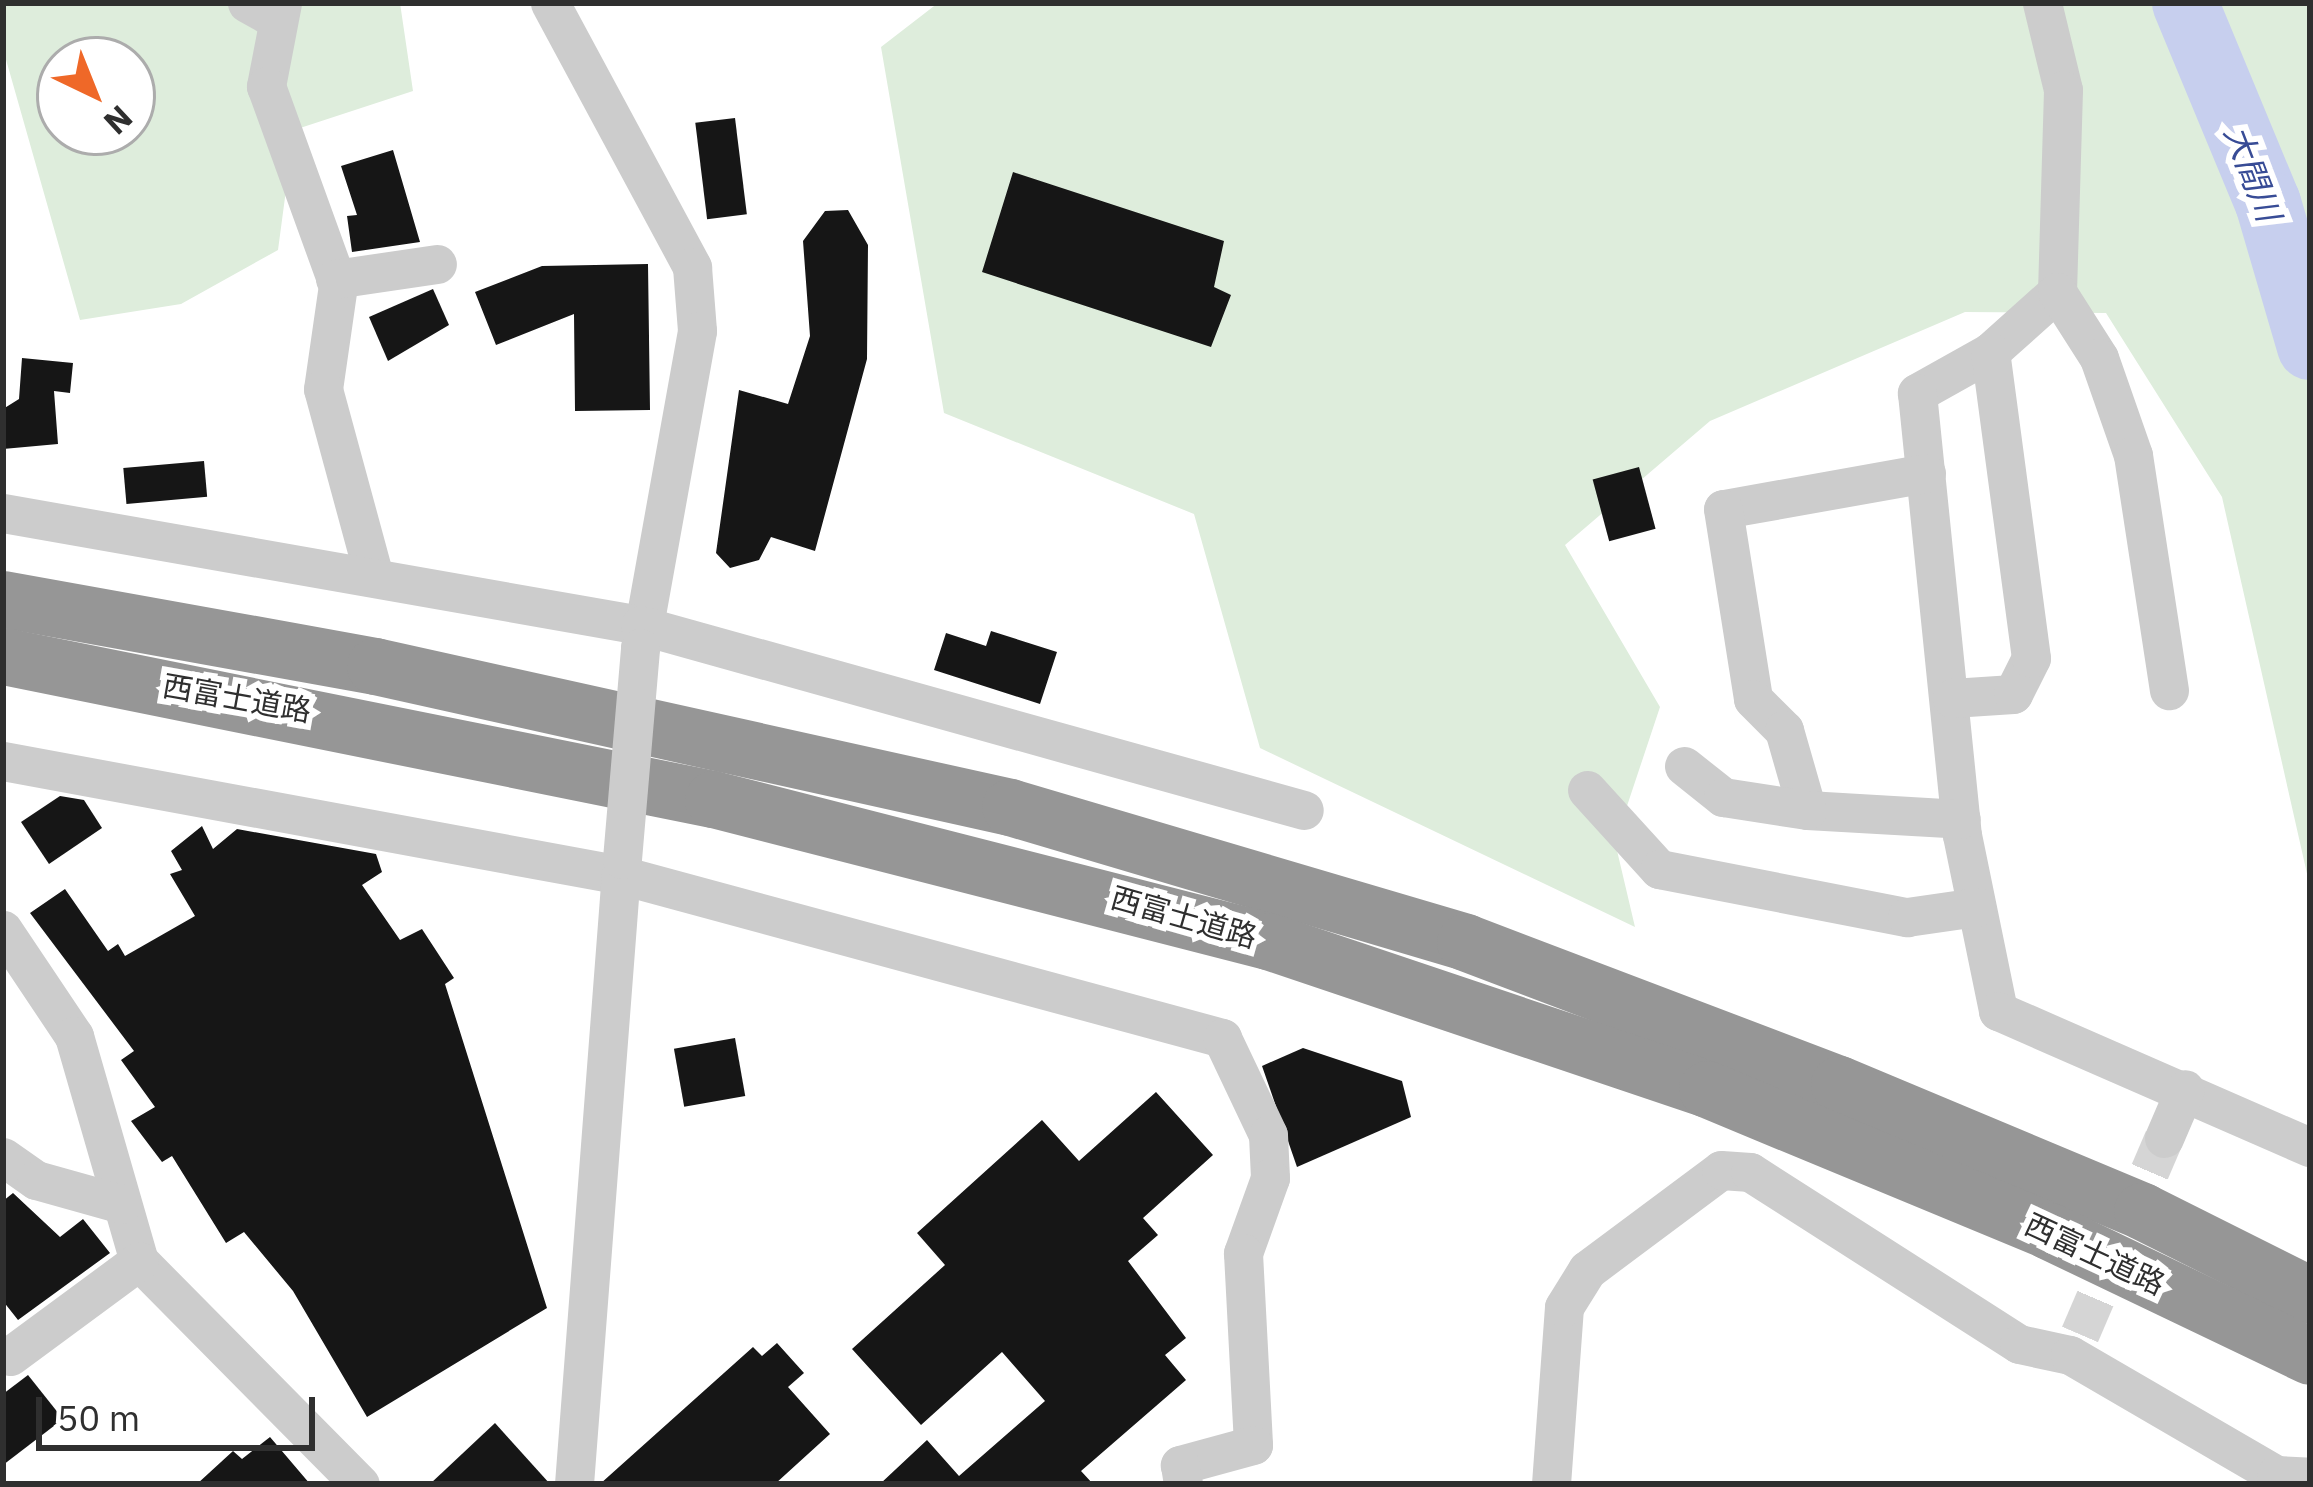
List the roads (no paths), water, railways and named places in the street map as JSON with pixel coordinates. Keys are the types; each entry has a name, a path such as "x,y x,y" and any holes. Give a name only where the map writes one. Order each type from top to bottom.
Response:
{"highway":[{"name":"西富士道路","path":"3,599 376,666 1010,807 1465,942 2142,1210 2310,1295"},
{"name":"西富士道路","path":"3,656 713,799 1268,941 1707,1090 2049,1231 2310,1356"}],"street":[{"path":"550,3 692,267 697,331 640,637 574,1484"},
{"path":"2042,3 2063,90 2057,292 2098,358 2133,455 2169,690"},
{"path":"269,9 266,86 335,278 323,389 373,573"},
{"path":"335,278 437,264"},
{"path":"2057,292 1990,352 1917,393 1952,698 1960,819 1997,1012 2185,1089 2310,1147"},
{"path":"1952,698 2013,694 2031,658 1990,352"},
{"path":"1807,810 1784,730 1753,699 1723,509 1926,473"},
{"path":"3,513 373,573 640,637 1304,810"},
{"path":"3,760 621,867 1222,1038 1268,1135 1270,1178 1243,1253 1253,1445 1180,1465 1183,1484"},
{"path":"1684,766 1723,797 1807,810 1960,819"},
{"path":"1587,790 1659,869 1907,917 1976,907"},
{"path":"3,931 74,1036 139,1261 360,1484"},
{"path":"2164,1138 2185,1089"},
{"path":"3,1157 36,1180 122,1204"},
{"path":"1551,1484 1564,1307 1587,1270 1721,1170 1750,1172 2019,1344 2075,1345 2276,1475 2310,1477"},
{"path":"10,1356 139,1261"}],"waterway":[{"name":"大間川","path":"2185,3 2268,203 2310,347"}],"tunnel":[{"path":"2080,1334 2164,1138"}]}
